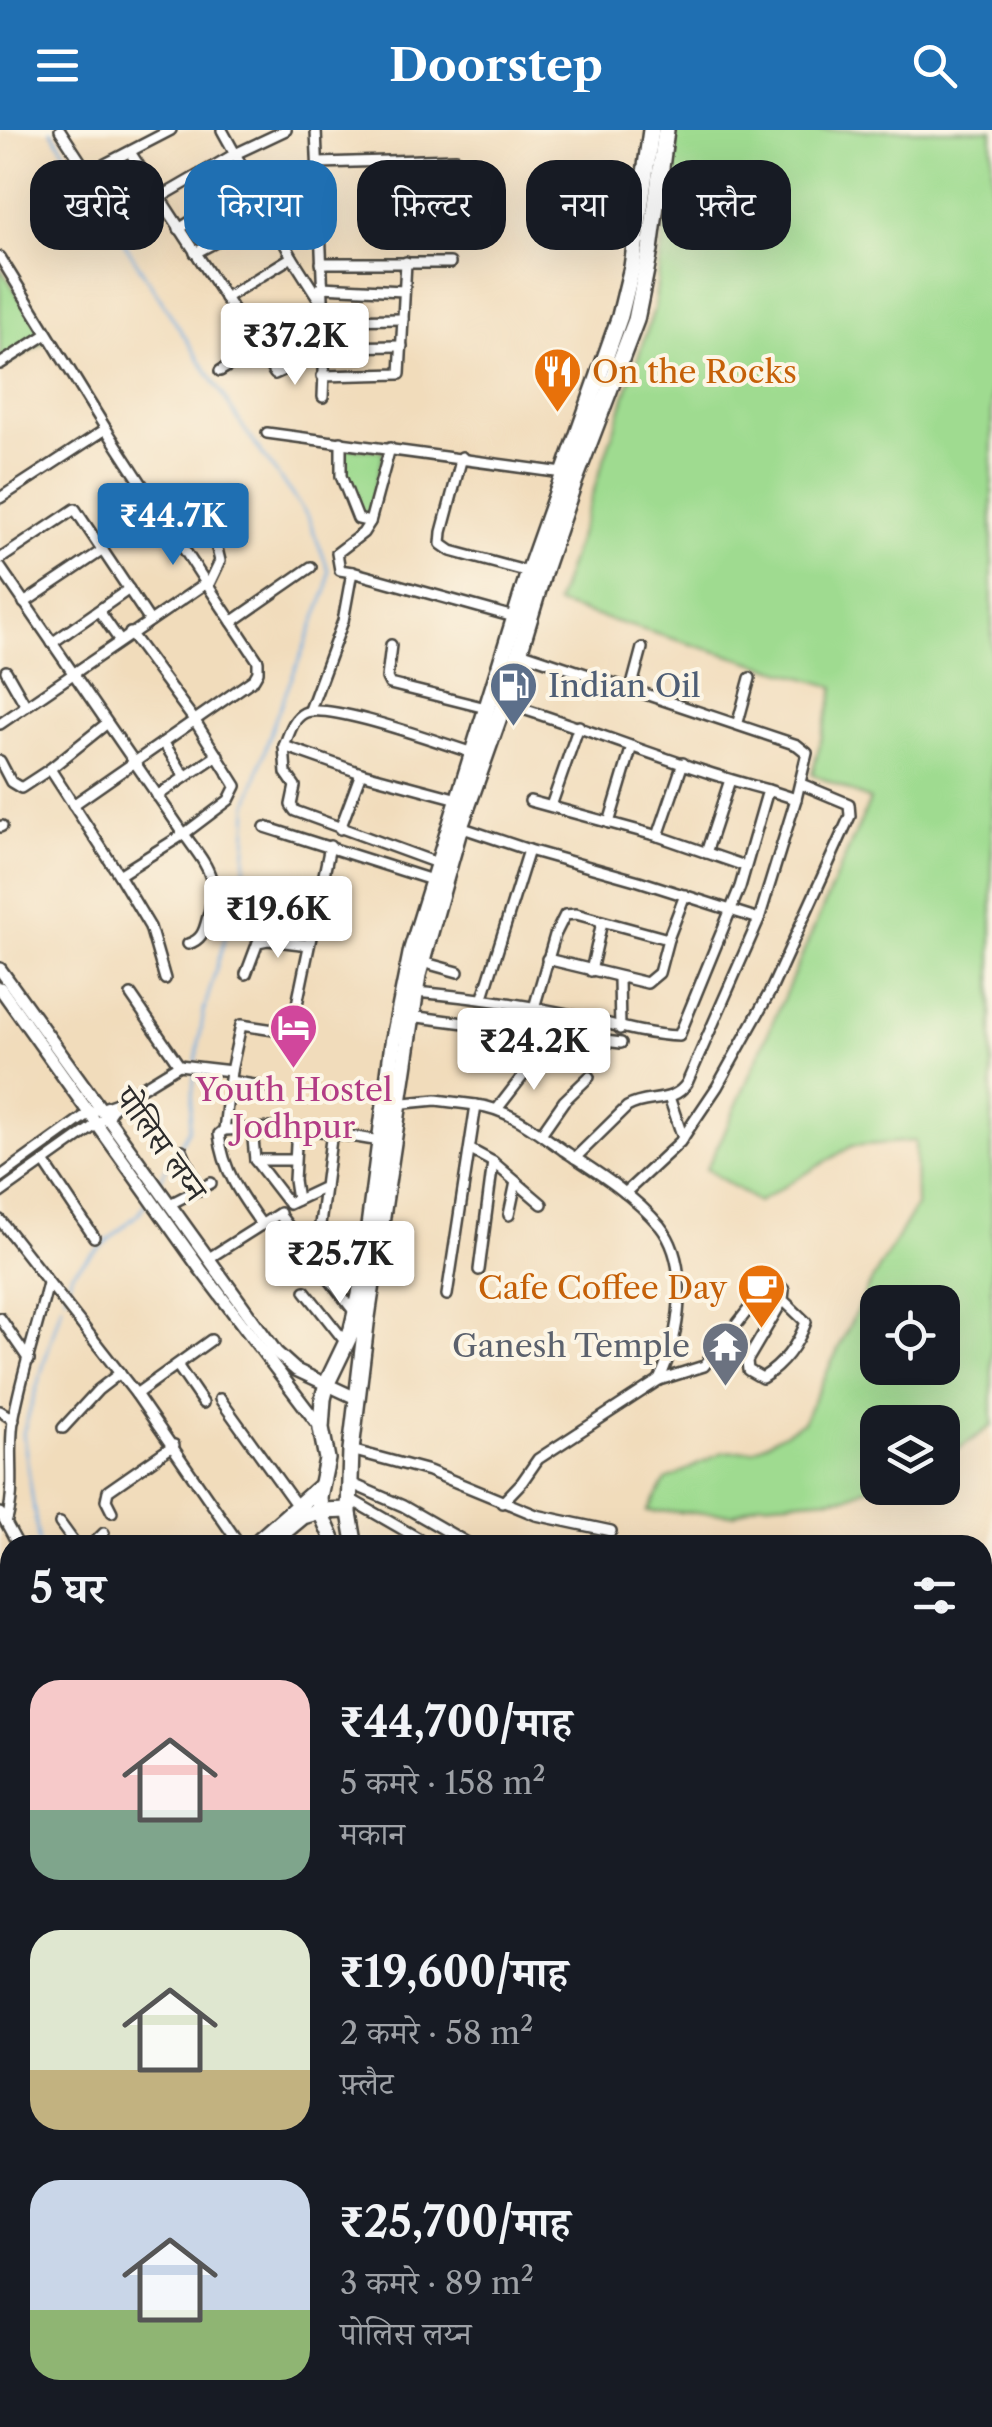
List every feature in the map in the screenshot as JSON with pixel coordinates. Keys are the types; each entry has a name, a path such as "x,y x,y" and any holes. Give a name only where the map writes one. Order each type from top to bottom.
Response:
{"highway":[{"path":"279,1535 296,1520 349,1497 356,1398 400,1008 432,880 514,618 620,316 632,267 652,130"},
{"path":"320,1510 327,1458 320,1428 327,1382 347,1344 356,1314 380,1140 422,962 460,827 504,703 572,485 636,320 666,130"},
{"path":"265,1535 321,1486"}],"main road":[{"path":"349,1497 354,1535"},
{"path":"320,1510 331,1535"}],"street":[{"path":"60,130 88,173 171,130"},
{"path":"222,130 238,160"},
{"path":"164,195 286,130"},
{"path":"316,130 318,160"},
{"path":"130,152 135,160"},
{"path":"337,162 456,159"},
{"path":"164,207 275,374 325,349 402,346"},
{"path":"179,229 184,226"},
{"path":"194,253 199,250"},
{"path":"288,250 322,303"},
{"path":"321,250 323,398"},
{"path":"0,257 106,429 258,661 254,679 73,805"},
{"path":"226,298 292,258"},
{"path":"322,376 400,374 406,262"},
{"path":"321,263 450,263"},
{"path":"321,287 404,290"},
{"path":"220,371 257,348 324,320 403,319"},
{"path":"0,364 47,334"},
{"path":"0,498 106,429"},
{"path":"267,433 563,472"},
{"path":"341,442 341,476 358,518 370,522"},
{"path":"390,448 370,522 363,533 338,550 340,570 514,618"},
{"path":"462,457 441,544 529,572"},
{"path":"0,558 75,509 150,621"},
{"path":"0,724 207,584 220,561 213,532"},
{"path":"24,603 102,550"},
{"path":"0,567 211,872 214,887 204,931 199,939 188,944"},
{"path":"232,622 312,567"},
{"path":"310,710 343,621 352,572"},
{"path":"52,644 129,589"},
{"path":"98,611 120,642"},
{"path":"120,875 234,796 236,786 130,634"},
{"path":"391,646 387,678 390,684 486,708"},
{"path":"631,690 642,648"},
{"path":"520,652 738,722 804,749 807,754 759,919 688,1083 682,1092 670,1097 635,1102 627,1107 575,1158"},
{"path":"6,671 26,706"},
{"path":"738,722 750,678"},
{"path":"504,703 796,799"},
{"path":"438,863 295,811 291,805 295,786 286,773 284,746 298,716 310,710 364,718 472,754"},
{"path":"0,762 11,782 20,788 106,724"},
{"path":"551,806 579,726"},
{"path":"164,742 186,777"},
{"path":"284,746 360,773 458,799"},
{"path":"609,823 632,746"},
{"path":"157,796 218,755"},
{"path":"658,836 683,763"},
{"path":"50,769 150,927 165,979"},
{"path":"340,830 360,773"},
{"path":"706,853 730,780"},
{"path":"625,1193 683,1138 717,1087 770,992 850,816 849,804 801,784"},
{"path":"679,1036 730,908 768,790"},
{"path":"530,801 658,836 745,866"},
{"path":"265,827 432,880"},
{"path":"460,827 759,919"},
{"path":"290,1033 330,846"},
{"path":"483,997 529,850"},
{"path":"547,959 619,978 647,983 654,980 686,895"},
{"path":"534,1008 547,959 565,915 576,914 668,938"},
{"path":"590,971 602,922"},
{"path":"246,974 258,942 309,945"},
{"path":"422,962 458,972"},
{"name":"पोलिस लय्न","path":"0,969 98,1116"},
{"path":"619,978 620,1029"},
{"path":"0,988 165,1206 320,1428"},
{"path":"415,992 483,997 620,1029 679,1036 702,1046"},
{"path":"131,995 181,1065"},
{"path":"410,1016 621,1043"},
{"path":"224,1130 241,1025 274,1030"},
{"path":"498,1108 539,1055"},
{"path":"0,1177 181,1065 200,1065 272,1088"},
{"path":"540,1134 564,1101 590,1077"},
{"path":"670,1097 683,1138"},
{"path":"391,1104 436,1100 498,1108 625,1193 665,1234 675,1265 680,1311 673,1351 660,1380"},
{"path":"447,1295 476,1105"},
{"path":"0,1193 98,1116"},
{"path":"252,1128 255,1160 293,1202"},
{"path":"262,1225 225,1164 219,1134 224,1130 297,1128 380,1140"},
{"path":"293,1202 297,1128"},
{"path":"315,1262 332,1132"},
{"path":"182,1150 199,1190"},
{"path":"470,1150 493,1162 542,1204"},
{"path":"255,1160 294,1160"},
{"path":"44,1162 94,1237"},
{"path":"479,1270 493,1162"},
{"path":"509,1214 516,1182"},
{"path":"165,1206 211,1184"},
{"path":"209,1258 293,1202 326,1187"},
{"name":"पोलिस लय्न","path":"165,1206 209,1258 287,1364 356,1398"},
{"path":"278,1214 356,1314"},
{"path":"0,1220 174,1445 233,1535"},
{"path":"502,1503 538,1460 660,1380 704,1366 766,1287 781,1286 783,1300 747,1361 748,1370 756,1376 762,1378 773,1371 800,1338 804,1318 783,1300"},
{"path":"3,1518 13,1500 10,1458 14,1420 51,1287"},
{"path":"305,1291 347,1344"},
{"path":"0,1318 29,1360"},
{"path":"136,1394 211,1340"},
{"path":"177,1365 202,1403"},
{"path":"62,1428 98,1390 120,1374"},
{"path":"220,1398 297,1506"},
{"path":"0,1411 14,1420"},
{"path":"112,1512 106,1500 108,1491 174,1445"},
{"path":"351,1450 419,1467 536,1515 611,1532"},
{"path":"349,1497 413,1535"},
{"path":"349,1497 403,1506 454,1535"},
{"path":"60,1523 69,1535"}],"green space":[{"path":"676,130 992,130 992,1426 960,1448 960,1405 860,1405 860,1491 847,1497 760,1503 734,1514 647,1511 666,1480 723,1452 754,1450 803,1422 860,1304 860,1385 960,1385 960,1285 869,1285 916,1206 915,1141 852,1146 758,1202 706,1169 870,800 812,774 835,687 556,604 654,309 662,244 662,250 791,250 791,160 672,160"},
{"path":"0,267 48,340 0,368"},
{"path":"345,447 384,451 368,515 360,515 346,479"}],"waterway":[{"path":"51,130 245,430 308,517 329,571 327,590 274,722 248,804 245,869 204,1010 196,1061"},
{"path":"158,1183 189,1129 195,1069"},
{"path":"65,1296 72,1272 139,1213 146,1202"},
{"path":"38,1535 23,1433 62,1304"}],"place":[{"name":"On the Rocks","path":"557,414"},
{"name":"Indian Oil","path":"513,728"},
{"name":"Youth Hostel Jodhpur","path":"294,1070"},
{"name":"Cafe Coffee Day","path":"762,1330"},
{"name":"Ganesh Temple","path":"725,1388"}]}
